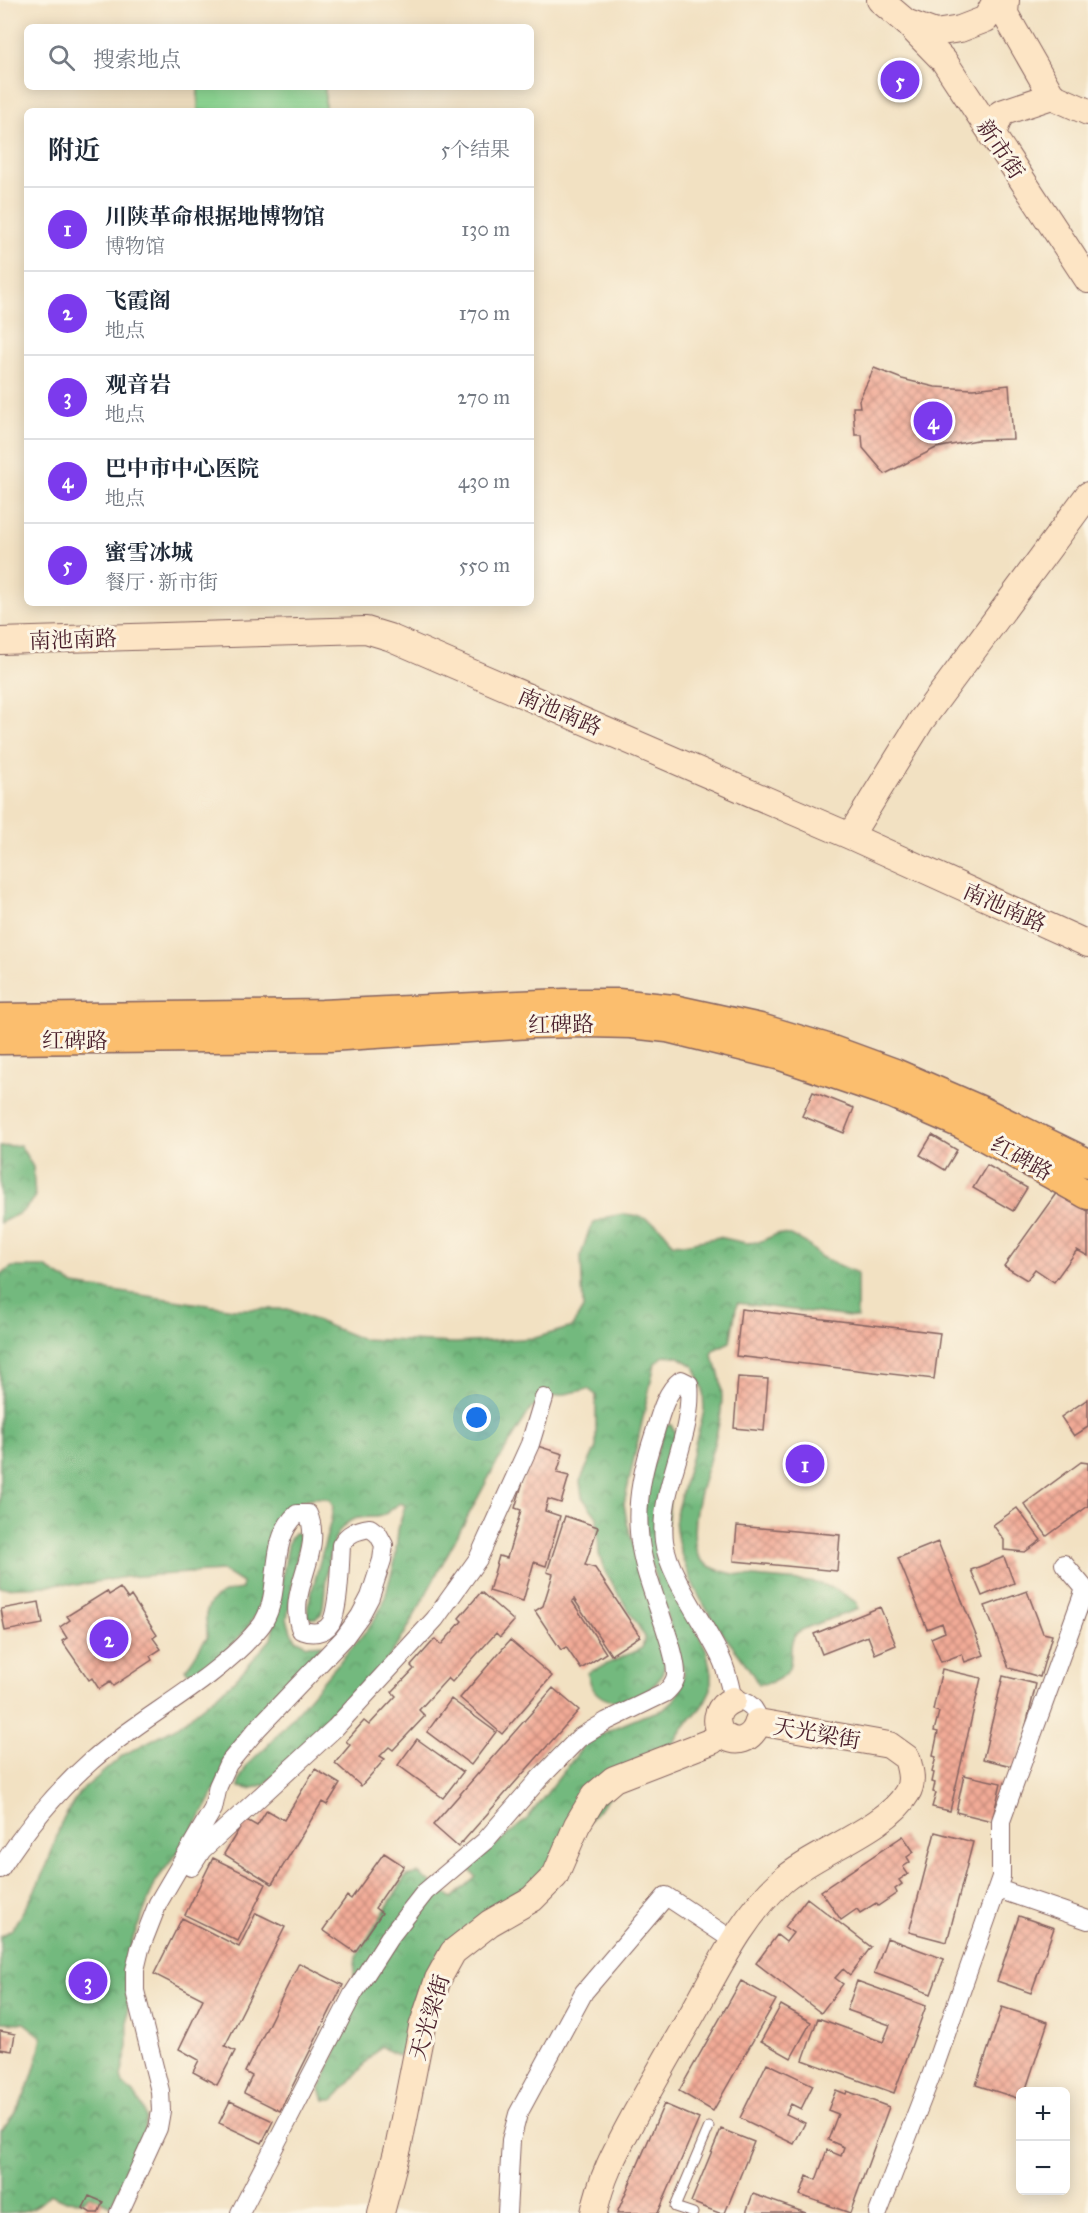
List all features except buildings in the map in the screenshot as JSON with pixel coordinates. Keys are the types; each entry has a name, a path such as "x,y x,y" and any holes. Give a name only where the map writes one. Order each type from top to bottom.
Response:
{"main road":[{"path":"0,1018 322,1014 564,1003 618,1003 673,1009 760,1028 824,1047 895,1073 978,1109 1088,1163"},
{"name":"红碑路","path":"0,1040 329,1037 531,1024 586,1023 631,1024 668,1029 781,1056 892,1094 963,1125 1088,1195"}],"street":[{"path":"880,0 908,23 935,33 960,29 986,19 1002,5 1052,96 1088,112"},
{"name":"新市街","path":"908,23 944,61 1088,280"},
{"path":"992,136 1001,113 1052,96"},
{"path":"850,836 921,721 1088,495"},
{"name":"南池南路","path":"0,641 366,630 850,836 1088,944"},
{"path":"240,2213 353,1994 389,1938 425,1892 485,1841 538,1780 579,1738 607,1721 665,1693 672,1686 676,1676 674,1657 643,1557 639,1535 638,1506 648,1455 659,1418 673,1386 681,1380 689,1384 691,1399 686,1431 664,1512 664,1542 670,1564 721,1657 733,1700"},
{"path":"135,1991 158,1931 184,1877 201,1850 335,1728 435,1619 478,1559 530,1444 544,1398"},
{"path":"0,1869 18,1841 49,1804 92,1761 218,1669 264,1621 287,1522 297,1514 308,1514 313,1526 312,1543 297,1602 296,1618 301,1630 310,1634 323,1630 331,1623 342,1545 345,1538 356,1530 370,1528 378,1534 384,1545 382,1560 370,1597 360,1616 344,1638 258,1728 228,1764 218,1786 213,1809 158,1904 140,1949 135,1970 135,1991 160,2091 161,2111 158,2128 119,2213"},
{"path":"878,2213 934,2068 998,1889 1001,1877 1001,1821 1085,1589 1064,1563"},
{"path":"721,1733 718,1727 718,1714 725,1704 733,1700 750,1704 755,1709 758,1722"},
{"name":"天光梁街","path":"381,2213 399,2144 422,2027 438,1979 453,1952 490,1923 532,1899 555,1876 577,1825 595,1795 614,1779 712,1741 721,1733 732,1740 746,1739 752,1735 758,1722 890,1746 907,1758 911,1775 908,1792 896,1807 804,1865 782,1881 764,1899 734,1941 662,2066 605,2172 594,2213"},
{"path":"998,1889 1088,1920"},
{"path":"507,2213 511,2140 518,2114 584,1992 666,1896 734,1941"}],"lane":[{"path":"693,2213 675,2207 709,2127"}],"green space":[{"path":"198,90 325,90 325,108 198,108"},
{"path":"20,1145 33,1167 35,1198 22,1212 0,1223 0,1147"},
{"path":"623,1214 638,1216 652,1222 668,1236 672,1243 684,1244 719,1237 746,1243 759,1242 777,1234 791,1235 806,1243 821,1257 857,1273 857,1318 737,1303 730,1342 713,1350 712,1356 720,1380 722,1404 718,1429 697,1505 694,1530 697,1553 704,1562 716,1569 752,1577 821,1584 831,1587 857,1603 858,1609 797,1633 793,1638 789,1669 780,1678 769,1683 758,1684 745,1662 710,1615 683,1561 675,1517 704,1411 703,1389 694,1366 679,1357 664,1356 655,1363 624,1504 666,1661 660,1678 654,1685 646,1692 626,1700 616,1701 599,1695 592,1687 587,1673 642,1648 645,1637 605,1572 599,1554 597,1517 582,1497 580,1481 596,1447 596,1395 588,1389 552,1397 532,1407 495,1466 405,1633 384,1665 292,1760 265,1784 250,1789 239,1787 239,1781 247,1765 272,1741 371,1625 383,1604 395,1561 398,1530 405,1505 400,1503 381,1516 354,1519 342,1527 332,1547 321,1614 316,1618 311,1618 308,1615 308,1606 333,1507 330,1500 321,1498 303,1500 295,1505 283,1515 270,1540 264,1585 256,1614 227,1650 205,1668 195,1672 189,1673 185,1669 207,1638 206,1617 211,1602 220,1595 242,1589 242,1583 223,1571 125,1577 79,1585 60,1583 49,1586 0,1588 0,1275 12,1267 45,1267 74,1285 234,1309 288,1309 361,1339 455,1343 535,1338 572,1327 583,1308 581,1255 589,1230 594,1223 607,1217"},
{"path":"666,1425 671,1425 675,1433 664,1566 706,1649 711,1672 711,1689 703,1705 682,1729 673,1744 649,1754 522,1894 454,1937 436,1956 419,1996 409,2042 398,2056 381,2046 333,2100 324,2100 320,2089 358,1998 354,1974 356,1957 406,1876 418,1873 452,1898 476,1877 468,1868 527,1819 585,1744 610,1730 663,1710 674,1700 681,1689 684,1673 645,1544 643,1514 652,1467"},
{"path":"294,1533 298,1533 300,1538 287,1619 296,1639 307,1645 323,1644 246,1729 207,1806 184,1844 156,1881 132,1941 127,1971 128,2046 121,2076 123,2084 134,2093 142,2106 146,2118 143,2136 111,2206 89,2196 83,2201 63,2200 50,2194 28,2210 0,2213 0,2130 9,2121 23,2099 33,2075 42,2037 24,2023 0,2022 0,1937 12,1929 31,1898 47,1865 61,1823 79,1793 123,1755 178,1726 234,1681 271,1639 289,1541"}],"place":[{"name":"蜜雪冰城","path":"900,80"},
{"name":"巴中市中心医院","path":"933,421"},
{"name":"川陕革命根据地博物馆","path":"805,1464"},
{"name":"飞霞阁","path":"109,1639"},
{"name":"观音岩","path":"88,1981"}]}
